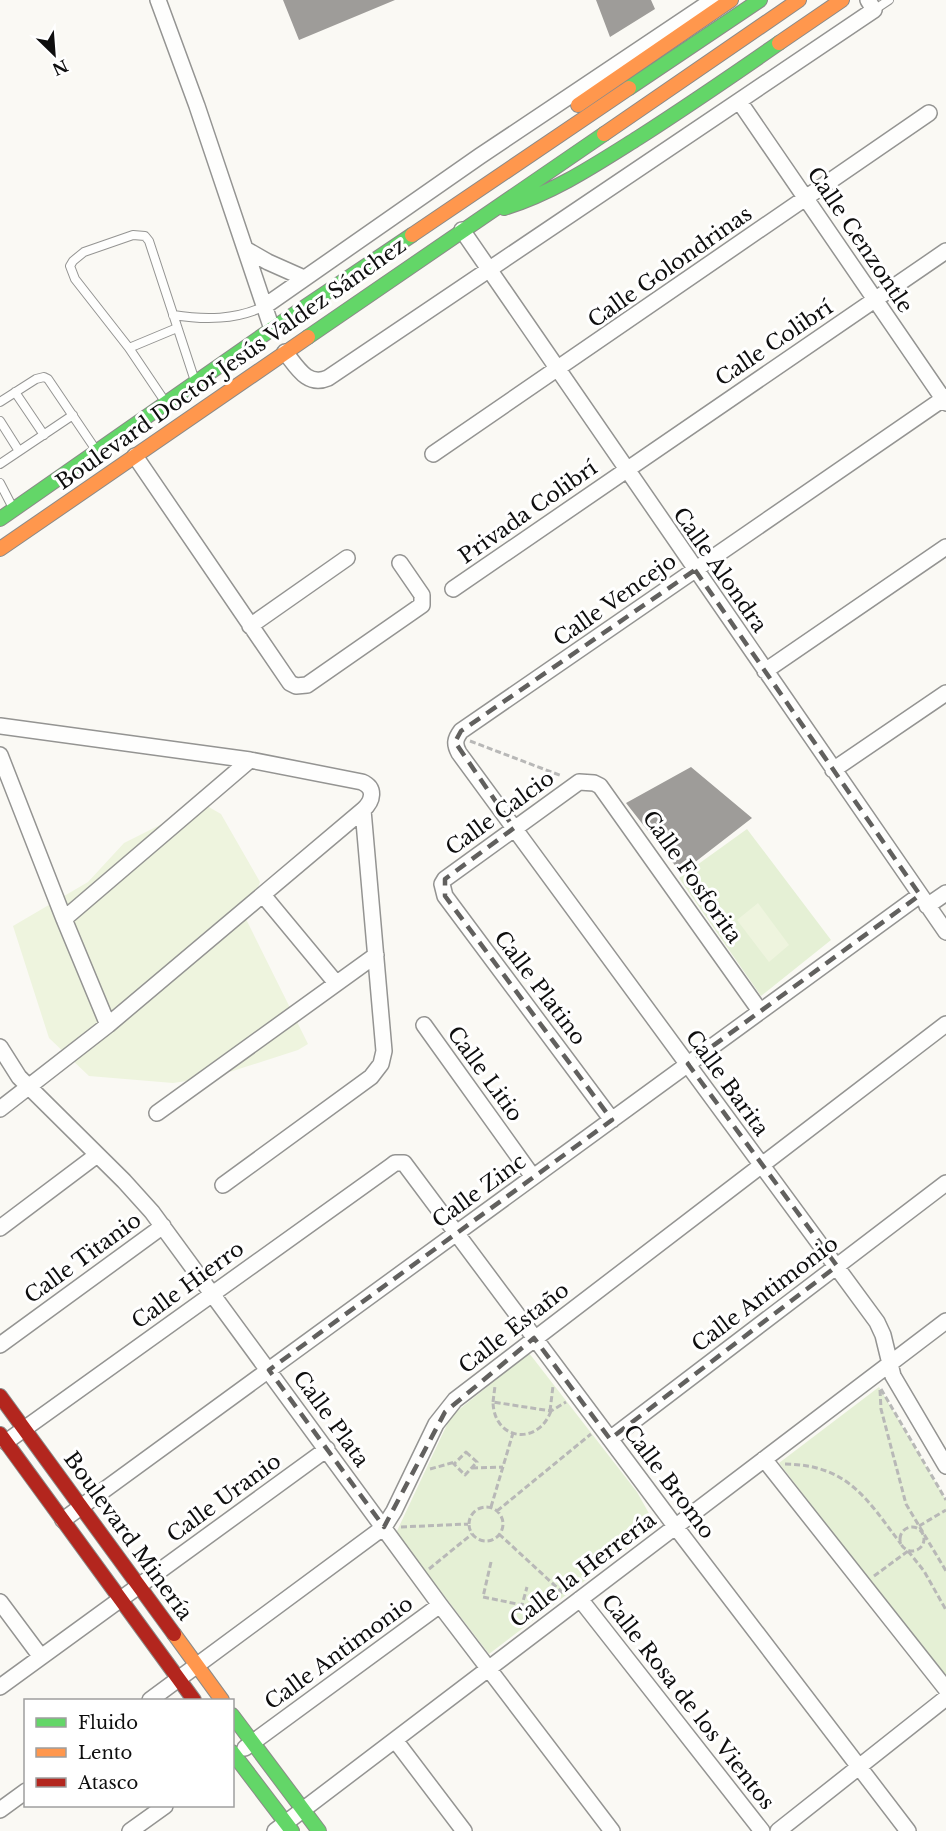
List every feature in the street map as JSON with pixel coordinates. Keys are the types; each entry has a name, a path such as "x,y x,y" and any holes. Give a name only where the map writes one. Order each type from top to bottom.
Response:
{"main road":[{"name":"Boulevard Doctor Jesús Valdez Sánchez","path":"485,185 500,167 528,141 731,0"},
{"name":"Boulevard Doctor Jesús Valdez Sánchez","path":"0,519 272,329 760,0"},
{"name":"Boulevard Doctor Jesús Valdez Sánchez","path":"0,549 799,0"},
{"name":"Boulevard Doctor Jesús Valdez Sánchez","path":"486,213 525,202 575,178 700,97 842,0"},
{"name":"Boulevard Minería","path":"0,1396 221,1699"},
{"name":"Boulevard Minería","path":"3,1438 193,1699"},
{"path":"234,1718 319,1831"},
{"path":"234,1755 284,1828"}],"street":[{"path":"158,0 247,250 272,329"},
{"path":"265,306 489,149 713,0"},
{"path":"285,352 312,381 319,382 328,378 739,101 871,5"},
{"name":"Calle Cenzontle","path":"739,101 945,400"},
{"name":"Calle Golondrinas","path":"433,454 929,113"},
{"name":"Calle Alondra","path":"462,230 946,932"},
{"path":"247,250 304,278"},
{"name":"Calle Colibrí","path":"626,470 946,251"},
{"name":"Calle Vencejo","path":"457,737 461,731 945,400"},
{"path":"135,456 250,626 290,683 296,686 307,685 422,605 422,595 400,563"},
{"name":"Privada Colibrí","path":"453,589 626,470"},
{"path":"765,671 946,547"},
{"path":"250,626 347,558"},
{"path":"833,770 946,693"},
{"path":"0,726 250,760 367,784 372,797 370,804 263,895 108,1025 0,1109"},
{"name":"Calle Barita","path":"457,737 456,747 459,753 877,1322 898,1386 946,1466"},
{"path":"0,755 108,1025"},
{"path":"64,919 250,760"},
{"name":"Calle Calcio","path":"445,879 579,782"},
{"name":"Calle Fosforita","path":"579,782 594,783 606,792 760,1011"},
{"path":"223,1185 378,1070 383,1058 363,810"},
{"name":"Calle Platino","path":"445,879 442,884 445,896 612,1120"},
{"name":"Calle Zinc","path":"63,1520 760,1011 923,901 946,893"},
{"path":"263,895 336,983"},
{"path":"157,1113 376,955"},
{"name":"Calle Estaño","path":"153,1699 393,1529 394,1511 436,1424 470,1388 946,1024"},
{"name":"Calle Litio","path":"424,1025 533,1177"},
{"name":"Calle Plata","path":"0,1047 12,1068 29,1088 140,1197 163,1226 327,1449 393,1529 440,1605 612,1831"},
{"path":"0,1228 97,1155"},
{"name":"Calle Bromo","path":"395,1163 404,1163 408,1166 675,1526 908,1831"},
{"name":"Calle Hierro","path":"3,1438 24,1429 395,1163"},
{"name":"Calle Antimonio","path":"610,1439 946,1183"},
{"name":"Calle Titanio","path":"0,1345 163,1226"},
{"name":"Calle la Herrería","path":"284,1828 303,1810 489,1669 573,1597 675,1526 774,1462 889,1364 946,1320"},
{"name":"Calle Uranio","path":"0,1687 327,1449"},
{"path":"774,1462 946,1689"},
{"name":"Calle Rosa de los Vientos","path":"573,1597 762,1831"},
{"path":"0,1602 41,1657"},
{"name":"Calle Antimonio","path":"234,1753 253,1742 440,1605"},
{"path":"777,1831 946,1698"},
{"path":"394,1740 464,1831"},
{"path":"0,1810 24,1792"},
{"path":"130,1831 164,1807"}],"lane":[{"path":"871,5 889,0"},
{"path":"166,403 129,348 75,279 70,266 76,257 84,252 133,236 145,236 149,241 195,382"},
{"path":"173,315 192,318 232,317 265,306"},
{"path":"129,348 177,328"},
{"path":"0,402 36,379 44,377 97,451"},
{"path":"15,392 44,435"},
{"path":"0,464 73,415"},
{"path":"0,421 19,451"},
{"path":"0,483 14,509"}],"path":[{"path":"457,737 579,782"},
{"path":"487,1387 496,1380 493,1402 497,1421 513,1433 523,1435 533,1433 548,1420 551,1411 554,1384 567,1402 551,1411 493,1402"},
{"path":"870,1394 879,1387 880,1389"},
{"path":"880,1389 946,1500"},
{"path":"880,1389 881,1409 903,1498 917,1527 946,1571"},
{"path":"490,1394 493,1402"},
{"path":"497,1511 592,1434 586,1426"},
{"path":"490,1507 513,1433"},
{"path":"466,1452 477,1462 472,1468 465,1475 454,1464 466,1452"},
{"path":"774,1462 788,1456"},
{"path":"430,1461 426,1470 457,1461"},
{"path":"774,1462 810,1465 846,1481 866,1499 924,1571 946,1610"},
{"path":"472,1468 502,1467"},
{"path":"490,1507 497,1511 503,1521 499,1534 487,1541 476,1538 468,1524 476,1509 490,1507"},
{"path":"901,1544 902,1532 909,1527 917,1527 946,1510"},
{"path":"393,1529 404,1518"},
{"path":"393,1529 468,1524"},
{"path":"868,1580 908,1551 915,1551 921,1546 924,1539 922,1532"},
{"path":"426,1572 472,1534"},
{"path":"499,1534 573,1597"},
{"path":"491,1562 483,1597 522,1605 527,1587"}],"highlighted area":[{"path":"695,570 920,895 688,1064 837,1266 610,1439 534,1338 445,1412 384,1527 269,1370 612,1120 445,896 445,879 514,828 455,742 461,731"}],"green space":[{"path":"207,806 221,814 260,882 246,919 308,1044 298,1050 214,1077 173,1083 89,1076 49,1038 13,926 88,882 124,843 178,816"},
{"path":"747,829 831,940 761,996 679,878"},
{"path":"758,903 789,945 769,962 737,920"},
{"path":"529,1353 637,1492 656,1526 489,1654 396,1533 451,1416"},
{"path":"879,1387 946,1500 946,1680 779,1463"}],"building":[{"path":"283,0 395,0 299,40"},
{"path":"596,0 651,0 655,9 610,37"},
{"path":"691,767 752,818 681,873 626,803"}],"traffic: fast":[{"path":"629,88 760,0"},
{"path":"504,208 540,195 590,168 674,115 779,43"},
{"path":"308,337 604,134"},
{"path":"0,519 272,329 412,235"},
{"path":"234,1718 319,1831"},
{"path":"234,1755 292,1831"}],"traffic: slow":[{"path":"578,105 731,0"},
{"path":"604,134 799,0"},
{"path":"779,43 842,0"},
{"path":"412,235 629,88"},
{"path":"0,549 308,337"},
{"path":"174,1634 221,1699"}],"traffic: jam":[{"path":"0,1396 174,1634"},
{"path":"0,1434 193,1699"}]}
